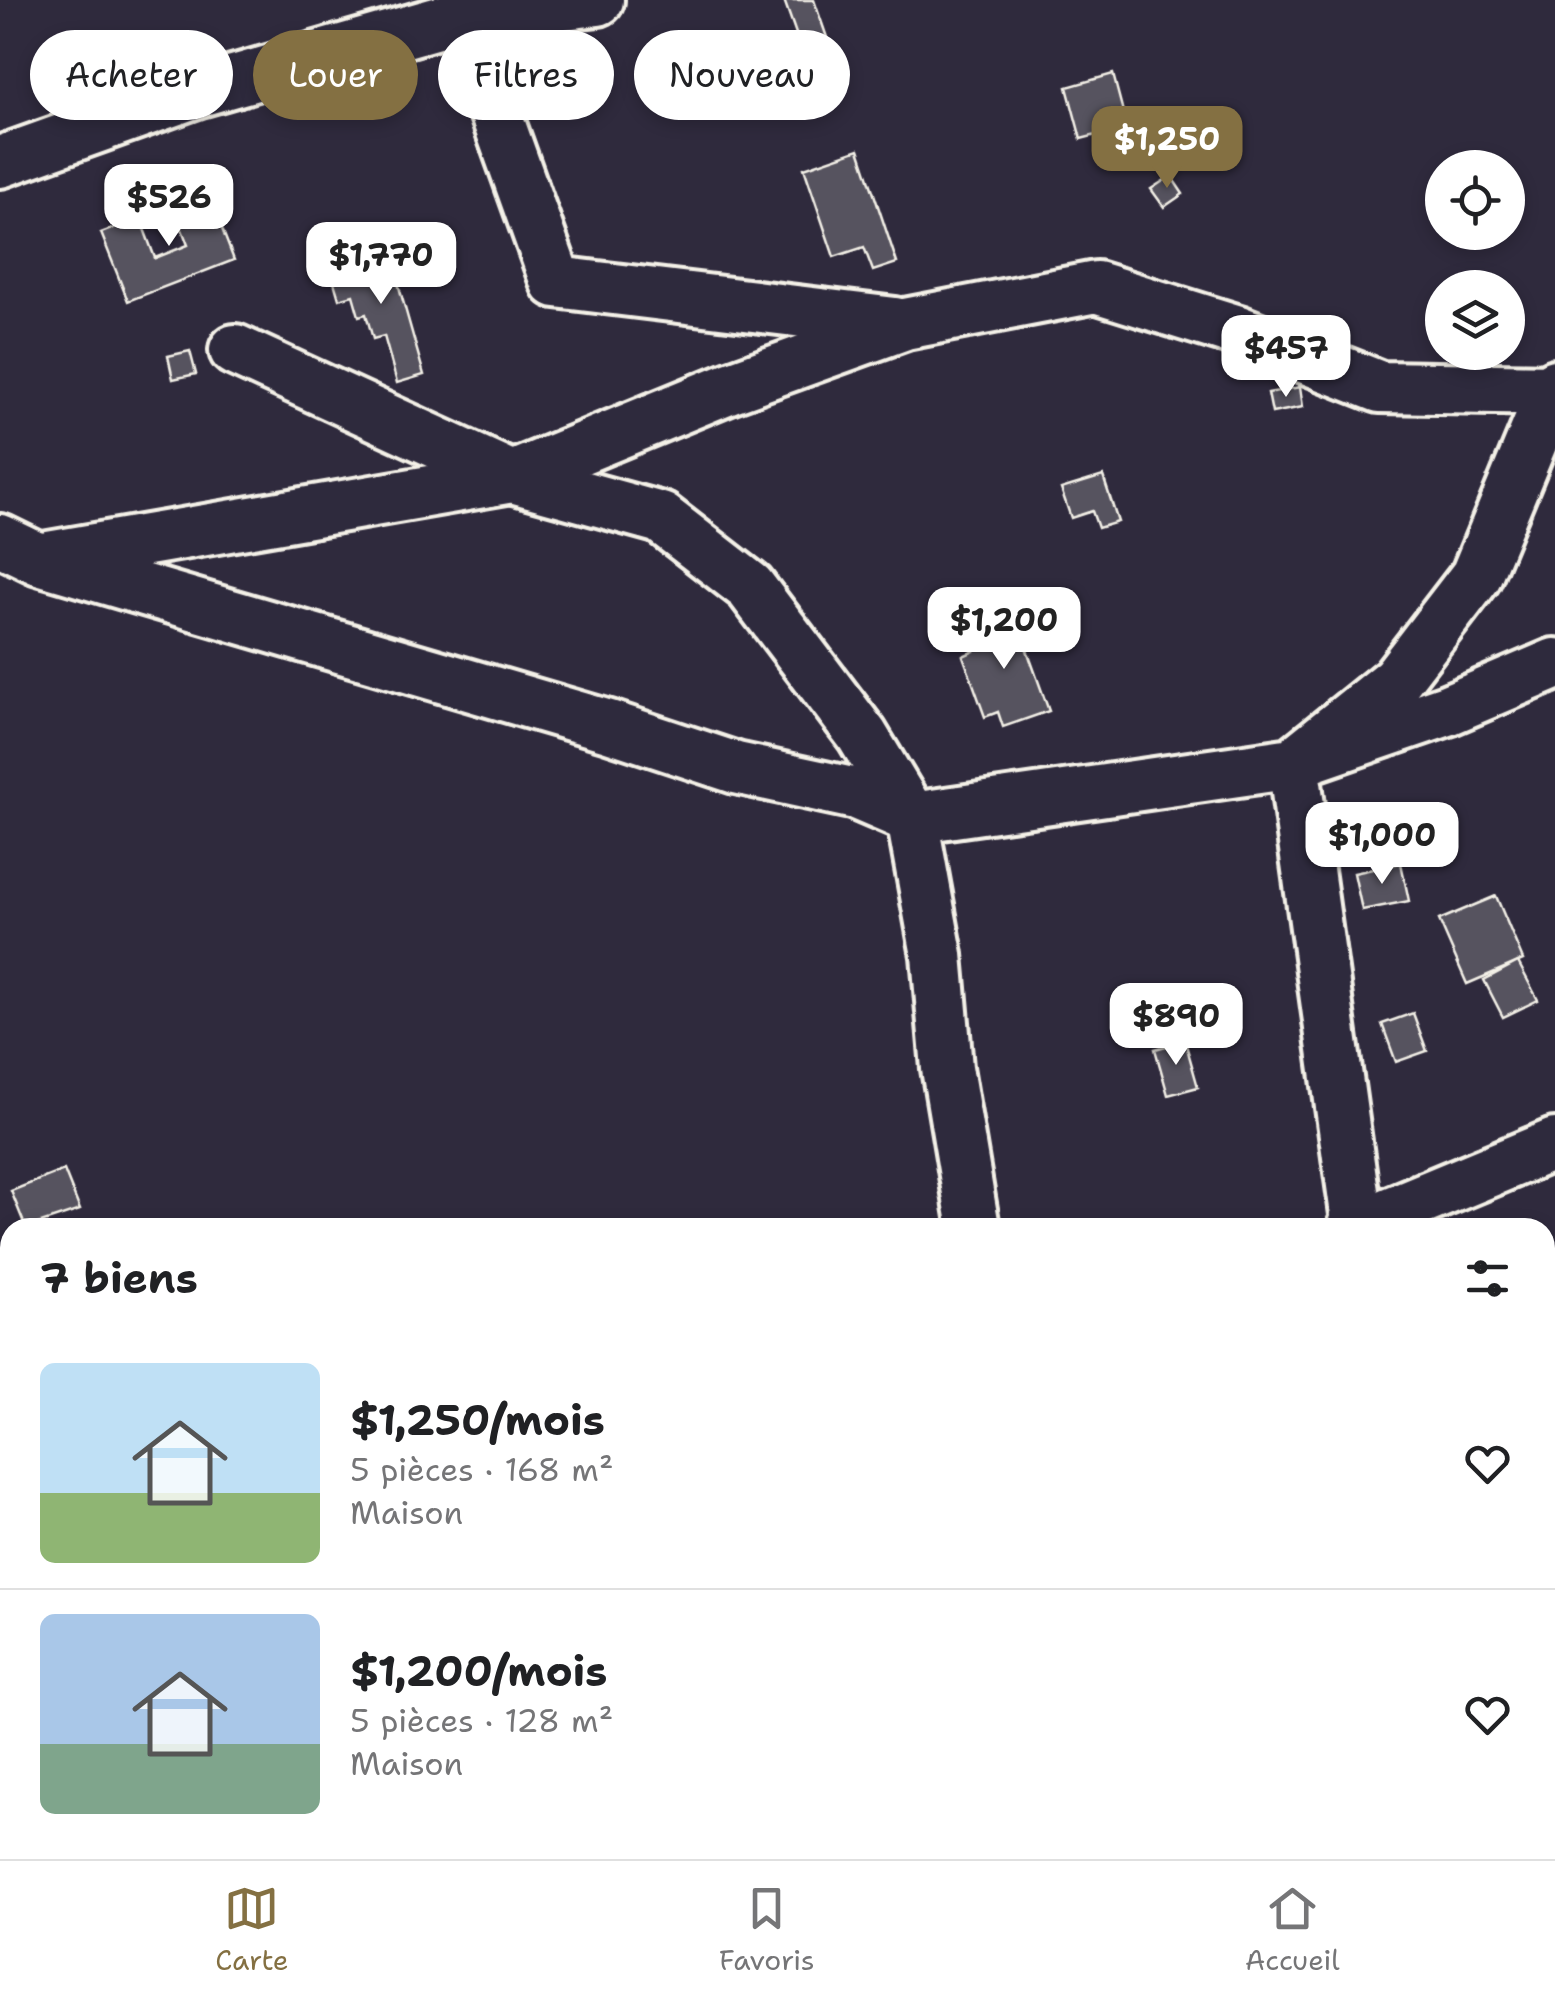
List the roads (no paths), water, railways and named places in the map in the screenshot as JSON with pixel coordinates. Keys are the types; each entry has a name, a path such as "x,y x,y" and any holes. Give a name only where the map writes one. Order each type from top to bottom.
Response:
{"street":[{"path":"0,162 199,91 462,16 598,0"},
{"path":"462,16 556,282 905,324"},
{"path":"19,549 512,477 731,387 905,324 1096,287 1238,332 1380,386 1554,387 1476,576 1396,680 1292,763"},
{"path":"235,350 512,477 660,518 750,588 862,735 912,818 937,954 947,1068 972,1218"},
{"path":"19,549 736,768 856,794 912,818 1292,763 1447,710 1555,664"},
{"path":"1292,763 1355,1218"},
{"path":"1378,1218 1555,1144"}]}
